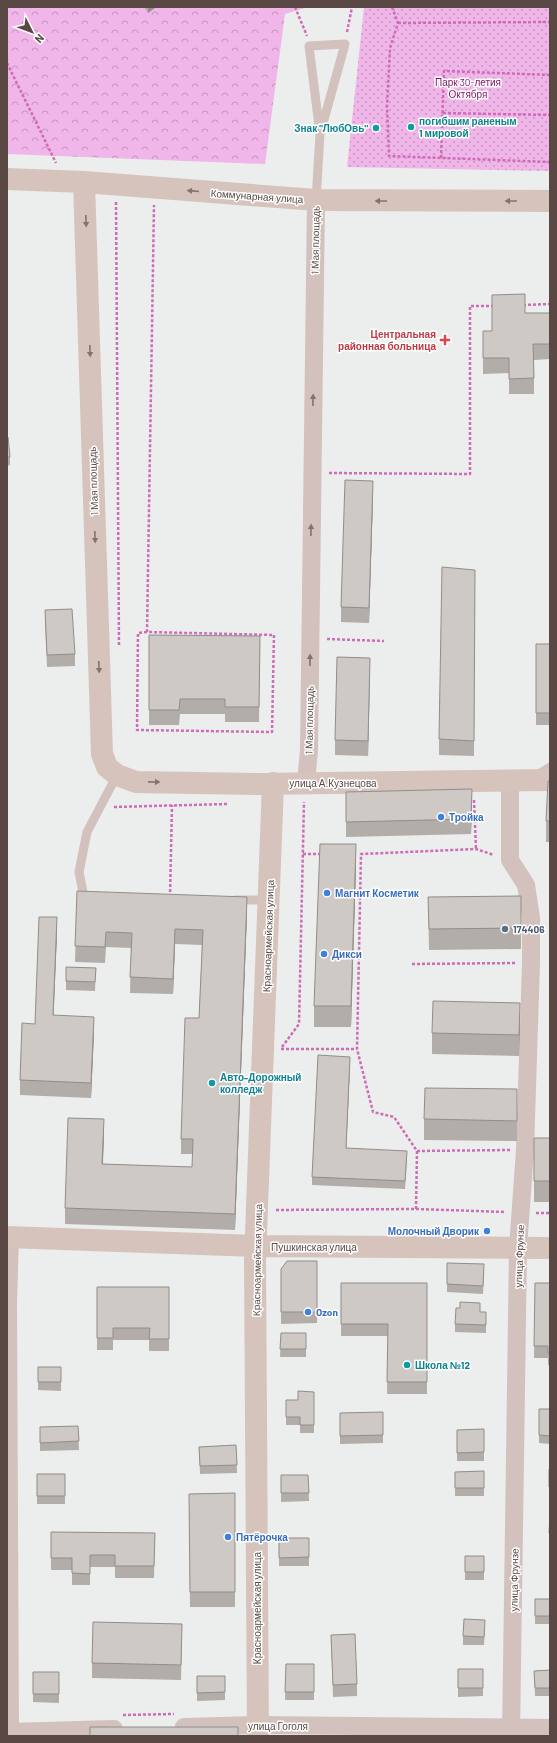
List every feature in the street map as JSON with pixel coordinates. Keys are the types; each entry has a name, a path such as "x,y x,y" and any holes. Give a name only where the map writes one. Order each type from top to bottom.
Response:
{"main road":[{"name":"Коммунарная улица","path":"7,179 84,182 316,200 550,201"},
{"name":"1 Мая площадь","path":"84,182 102,754 107,767 117,775"},
{"name":"улица А.Кузнецова","path":"117,775 136,782 274,784 305,793 530,781"},
{"name":"Красноармейская улица","path":"258,1731 256,1246 274,784"},
{"name":"Пушкинская улица","path":"8,1237 256,1246 550,1248"}],"street":[{"name":"1 Мая площадь","path":"305,793 309,750 316,200"},
{"path":"510,860 530,781"},
{"name":"улица Фрунзе","path":"510,860 526,885 531,918 525,1150 518,1248 511,1732"},
{"path":"8,1237 9,1734 134,1729"},
{"name":"улица Гоголя","path":"165,1728 258,1731 511,1732 550,1728"}],"lane":[{"path":"316,200 320,134 309,46 345,44 320,134"},
{"path":"530,781 550,767"},
{"path":"98,898 84,897 79,872 87,832 117,775"},
{"path":"225,900 269,900"}],"path":[{"path":"296,7 307,31 309,46"},
{"path":"345,44 352,7"},
{"path":"392,7 398,23 390,48 387,106 389,156 550,162"},
{"path":"398,23 550,22"},
{"path":"7,63 57,165"},
{"path":"441,158 444,71 550,75"},
{"path":"442,114 550,115"},
{"path":"119,648 116,202 124,202"},
{"path":"147,204 154,204 147,632"},
{"path":"521,305 550,304"},
{"path":"326,473 470,474 470,306 499,306"},
{"path":"147,632 274,635 272,732 137,730 138,633 147,632"},
{"path":"322,639 384,641"},
{"path":"305,793 299,1024 281,1049 357,1050"},
{"path":"474,796 476,849"},
{"path":"100,807 235,804"},
{"path":"170,899 172,805"},
{"path":"354,854 476,849 510,860"},
{"path":"303,854 325,854"},
{"path":"361,854 357,1050 373,1112 394,1117 417,1151 416,1209"},
{"path":"412,964 531,963"},
{"path":"417,1151 525,1150"},
{"path":"257,1210 416,1209 520,1213"},
{"path":"121,1715 176,1714"}],"green space":[{"path":"7,7 308,7 285,14 265,164 7,154"},
{"name":"Парк 30-летия Октября","path":"364,7 550,7 550,171 347,167"}],"building":[{"path":"525,294 525,313 550,313 550,344 533,344 534,378 509,379 509,358 483,358 483,331 492,331 492,295"},
{"path":"8,437 10,457 7,457"},
{"path":"345,480 373,481 369,608 341,607"},
{"path":"442,567 475,570 474,741 439,739"},
{"path":"72,609 75,654 47,655 45,610"},
{"path":"149,635 260,636 259,707 225,707 225,699 180,699 179,710 149,710"},
{"path":"536,644 550,644 550,713 536,713"},
{"path":"337,657 370,658 368,741 335,740"},
{"path":"548,781 550,781 550,821 546,821"},
{"path":"472,789 471,819 346,822 346,792"},
{"path":"320,844 356,844 351,1006 314,1006"},
{"name":"Авто-Дорожный колледж","path":"77,891 247,897 235,1214 65,1208 68,1118 104,1119 102,1164 192,1167 193,1139 181,1139 185,1018 199,1018 203,930 175,929 173,979 130,977 132,933 106,932 105,947 75,946"},
{"path":"521,896 521,928 429,929 428,897"},
{"path":"39,917 57,917 53,1015 94,1017 91,1083 20,1080 22,1023 35,1024"},
{"path":"66,967 96,968 95,982 66,981"},
{"path":"433,1001 520,1003 519,1035 432,1033"},
{"path":"318,1055 350,1057 346,1148 407,1151 405,1181 312,1177"},
{"path":"425,1088 517,1089 517,1121 424,1119"},
{"path":"534,1138 550,1138 550,1181 534,1181"},
{"path":"287,1261 317,1261 317,1312 281,1312 281,1269"},
{"path":"447,1263 484,1264 483,1286 447,1284"},
{"name":"Школа №12","path":"341,1283 427,1283 427,1382 387,1382 388,1324 341,1324"},
{"path":"535,1283 550,1283 550,1353 548,1353 548,1346 534,1346"},
{"path":"97,1287 169,1287 169,1339 149,1339 150,1328 113,1328 113,1338 97,1338"},
{"path":"460,1302 480,1303 480,1312 486,1312 486,1325 455,1324 456,1308 460,1308"},
{"path":"281,1333 306,1333 306,1349 280,1349"},
{"path":"38,1367 61,1367 61,1382 38,1382"},
{"path":"298,1391 314,1392 314,1425 300,1425 300,1417 286,1417 286,1400 298,1400"},
{"path":"539,1409 550,1409 550,1436 539,1435"},
{"path":"383,1412 383,1435 340,1436 340,1413"},
{"path":"78,1426 79,1441 40,1443 40,1427"},
{"path":"484,1429 484,1452 457,1453 457,1430"},
{"path":"236,1445 237,1465 200,1466 199,1447"},
{"path":"550,1469 550,1487 549,1487"},
{"path":"484,1471 484,1488 455,1488 455,1472"},
{"path":"37,1474 65,1474 65,1496 37,1496"},
{"path":"281,1475 308,1475 309,1493 281,1493"},
{"path":"235,1493 235,1592 190,1592 189,1494"},
{"path":"51,1532 155,1533 154,1566 115,1566 115,1555 90,1555 90,1574 72,1573 72,1558 51,1558"},
{"path":"279,1538 309,1538 309,1557 279,1558"},
{"path":"465,1556 484,1556 484,1572 465,1572"},
{"path":"535,1599 550,1599 550,1616 535,1616"},
{"path":"464,1619 485,1620 484,1637 463,1636"},
{"path":"93,1622 182,1624 181,1665 92,1663"},
{"path":"355,1634 357,1684 333,1685 331,1635"},
{"path":"286,1664 314,1664 314,1692 285,1692"},
{"path":"458,1669 483,1669 483,1688 458,1688"},
{"path":"550,1670 550,1688 535,1688 534,1671"},
{"path":"33,1672 59,1672 59,1694 33,1694"},
{"path":"197,1676 225,1676 225,1692 197,1693"},
{"path":"90,1727 238,1727 238,1736 90,1736"}],"place":[{"name":"погибшим раненым 1 мировой","path":"411,127"},
{"name":"Знак \"ЛюбОвь\"","path":"376,128"},
{"name":"Центральная районная больница","path":"445,340"},
{"name":"Тройка","path":"441,817"},
{"name":"Магнит Косметик","path":"327,893"},
{"name":"174406","path":"505,929"},
{"name":"Дикси","path":"324,954"},
{"name":"Авто-Дорожный колледж","path":"212,1083"},
{"name":"Молочный Дворик","path":"487,1231"},
{"name":"Ozon","path":"308,1312"},
{"name":"Школа №12","path":"407,1365"},
{"name":"Пятёрочка","path":"228,1537"}]}
